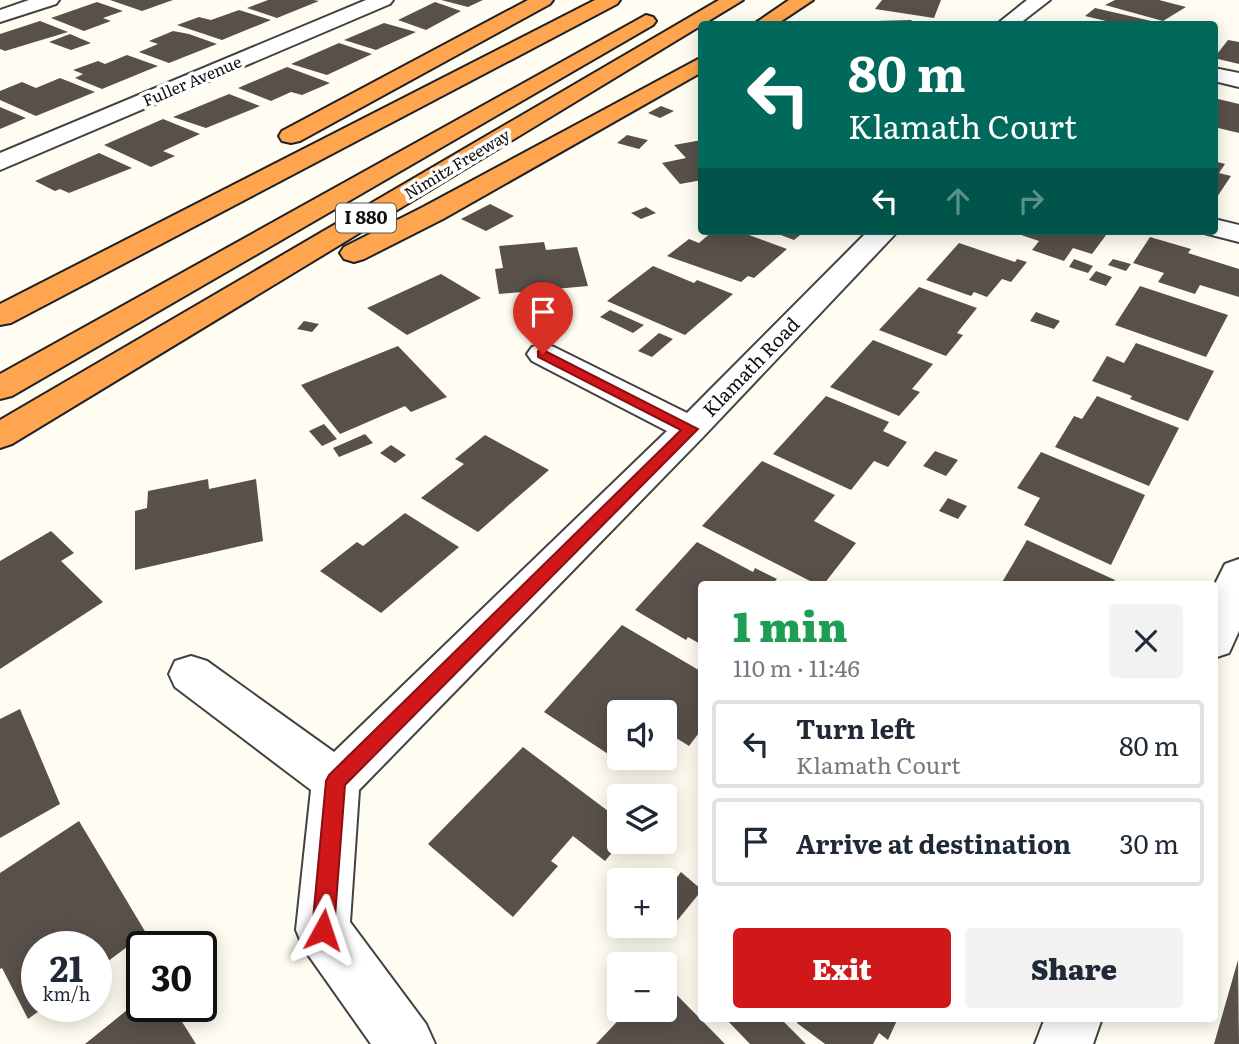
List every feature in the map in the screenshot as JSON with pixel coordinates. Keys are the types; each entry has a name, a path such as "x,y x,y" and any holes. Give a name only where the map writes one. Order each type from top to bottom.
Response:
{"highway":[{"path":"269,147 542,0"},
{"path":"0,316 610,0"},
{"name":"Nimitz Freeway","path":"0,436 733,0"},
{"path":"769,21 803,0"},
{"name":"I 880","path":"0,388 673,6"},
{"path":"0,455 340,260 457,200 698,65"},
{"path":"89,269 148,215 184,195"}],"street":[{"path":"0,16 50,0"},
{"name":"Fuller Avenue","path":"0,162 383,0"},
{"path":"1013,21 1040,0"},
{"path":"1218,75 1239,80"},
{"path":"1218,228 1239,234"},
{"name":"Klamath Road","path":"336,781 691,429 880,235"},
{"path":"543,354 691,429"},
{"path":"1218,630 1239,575"},
{"path":"191,674 336,781 323,930 406,1044"},
{"path":"1064,1044 1072,1022"}],"building":[{"path":"110,0 173,0 142,11"},
{"path":"268,0 319,1 277,18 247,8"},
{"path":"441,0 483,0 468,7"},
{"path":"882,0 941,0 934,18 875,9"},
{"path":"1115,0 1159,0 1186,7 1163,21 1105,5"},
{"path":"97,2 123,11 103,18 111,21 84,31 51,18"},
{"path":"435,2 461,11 426,30 398,20"},
{"path":"1095,8 1151,21 1106,21 1085,16"},
{"path":"239,10 271,20 222,40 177,25 199,17 211,20"},
{"path":"40,21 68,32 5,51 0,49 0,34"},
{"path":"384,23 416,32 376,50 344,40"},
{"path":"173,31 217,44 169,63 139,52 158,44 149,41"},
{"path":"70,34 91,43 71,50 49,42"},
{"path":"1228,40 1239,42 1239,64 1218,59 1218,53"},
{"path":"339,43 372,54 327,75 291,64"},
{"path":"127,55 158,66 102,89 75,78 83,74 73,70 98,61 105,64"},
{"path":"287,67 330,83 302,95 291,92 271,101 238,88"},
{"path":"60,78 95,92 36,116 0,100 0,91 22,82 36,88"},
{"path":"229,94 260,106 206,128 173,117"},
{"path":"1218,99 1239,104 1239,133 1218,128"},
{"path":"661,106 674,111 660,118 648,113"},
{"path":"0,107 26,118 0,129"},
{"path":"163,119 200,134 163,151 175,156 151,167 104,145"},
{"path":"627,135 648,140 639,149 617,143"},
{"path":"698,141 698,181 680,184 662,163 686,158 674,145"},
{"path":"99,153 132,168 69,193 60,189 55,191 35,181"},
{"path":"1218,162 1225,164 1219,173 1231,176 1218,196"},
{"path":"490,204 514,216 486,231 461,219"},
{"path":"646,207 656,213 641,219 631,213"},
{"path":"708,235 749,235 787,249 754,278 748,276 741,282 667,256 689,239 699,243"},
{"path":"781,235 800,235 794,240"},
{"path":"1021,235 1106,235 1092,254 1073,248 1064,261 1032,250 1039,241"},
{"path":"1150,237 1191,249 1188,253 1239,269 1239,297 1200,285 1195,294 1158,282 1164,273 1133,263"},
{"path":"544,242 546,250 577,247 588,286 499,294 495,269 503,268 499,246"},
{"path":"959,243 1015,262 1017,259 1027,262 1011,282 1002,279 987,297 974,292 971,296 926,280"},
{"path":"1074,259 1093,266 1088,273 1069,267"},
{"path":"1113,259 1131,264 1126,271 1108,265"},
{"path":"653,266 694,283 697,280 733,294 685,335 607,301"},
{"path":"1096,271 1112,277 1106,286 1089,280"},
{"path":"441,274 481,298 407,335 367,308"},
{"path":"1140,286 1228,315 1206,357 1115,325"},
{"path":"919,287 977,308 957,333 963,335 946,356 879,330"},
{"path":"610,310 644,325 633,333 600,317"},
{"path":"1036,312 1060,321 1054,329 1030,321"},
{"path":"304,321 319,324 312,332 297,329"},
{"path":"659,333 673,339 652,357 638,351"},
{"path":"873,340 933,364 912,389 920,392 899,416 830,387"},
{"path":"1136,343 1214,371 1188,421 1092,381 1107,356 1124,363"},
{"path":"398,346 447,397 411,412 405,406 340,434 301,385"},
{"path":"826,396 889,422 883,431 907,442 888,467 874,461 851,490 773,454"},
{"path":"1097,396 1179,428 1149,486 1055,447 1074,416 1082,419"},
{"path":"324,424 337,439 322,446 309,431"},
{"path":"365,434 373,443 339,457 333,448"},
{"path":"485,435 549,470 478,532 421,498 464,464 455,459"},
{"path":"391,445 406,455 395,463 380,453"},
{"path":"935,451 958,460 946,476 923,466"},
{"path":"1041,452 1145,495 1111,565 1024,525 1040,498 1017,488"},
{"path":"762,461 835,495 814,521 856,543 826,581 810,581 702,526"},
{"path":"208,479 209,489 256,479 263,541 135,570 135,511 147,508 148,491"},
{"path":"948,498 967,506 958,519 939,511"},
{"path":"405,513 459,547 381,613 320,571 357,542 363,546"},
{"path":"51,531 74,553 61,561 103,602 0,669 0,561"},
{"path":"1027,540 1115,580 1114,581 1003,581"},
{"path":"697,542 753,572 755,568 777,579 698,581 698,643 688,637 686,640 635,610"},
{"path":"622,625 698,670 698,734 689,746 677,738 677,700 607,700 607,753 544,712"},
{"path":"20,709 60,804 0,838 0,719"},
{"path":"523,747 607,810 607,854 611,854 605,861 573,836 551,861 558,866 513,917 428,844"},
{"path":"79,821 145,931 126,931 126,948 112,958 112,931 21,931 21,1005 2,968 0,969 0,873"},
{"path":"681,872 698,887 698,895 677,921 677,877"},
{"path":"1238,960 1239,1044 1214,1044"},
{"path":"677,995 698,1017 698,1022 703,1022 725,1044 596,1044 617,1022 677,1022"},
{"path":"126,1011 126,1022 182,1022 196,1044 85,1044"},
{"path":"729,1022 784,1022 806,1044 750,1044"},
{"path":"896,1022 888,1040 879,1033 873,1044 825,1044 797,1023"}],"route":[{"path":"323,930 336,781 691,429 543,354"}]}
